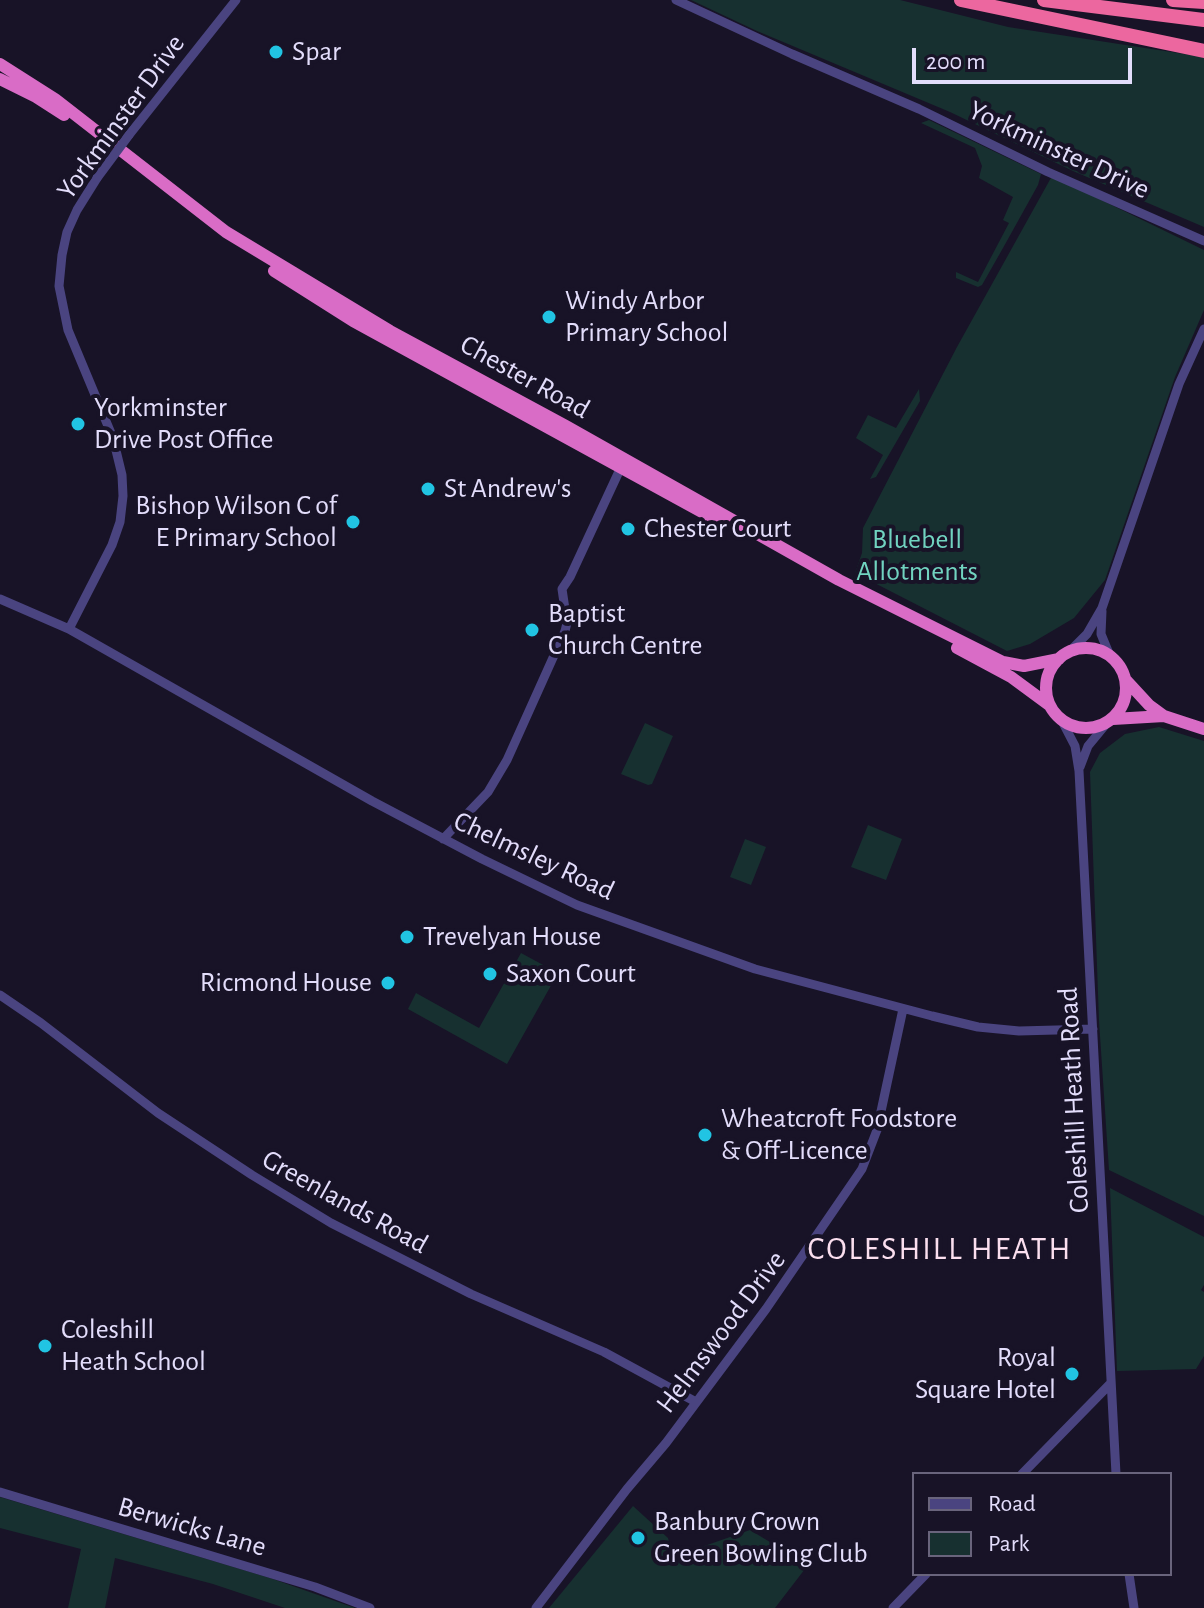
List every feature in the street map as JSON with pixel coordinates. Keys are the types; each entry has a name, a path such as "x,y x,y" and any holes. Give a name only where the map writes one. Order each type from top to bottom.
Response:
{"highway":[{"path":"961,0 1204,51"},
{"path":"1044,0 1204,20"},
{"path":"1173,0 1204,2"},
{"name":"Chester Road","path":"0,64 55,99 248,247 623,463 1011,677 1049,705"},
{"name":"Chester Road","path":"0,79 66,116 238,248 325,304 839,580 1003,662 1024,666 1064,655"},
{"path":"1164,716 1110,721 1084,729 1062,721 1049,705 1046,685 1052,667 1064,655 1091,648 1110,656 1125,679 1164,716 1204,729"},
{"path":"1110,721 1125,700 1125,679"}],"street":[{"name":"Yorkminster Drive","path":"69,629 102,570 120,522 123,496 122,475 113,438 68,330 59,286 67,232 97,178 236,0"},
{"name":"Yorkminster Drive","path":"676,0 1204,241"},
{"path":"1064,655 1087,634 1102,608 1179,384 1204,329"},
{"path":"443,839 488,792 507,760 565,631 567,623 562,589 623,463"},
{"name":"Chelmsley Road","path":"0,599 69,629 226,720 443,839 577,905 755,969 903,1009 978,1027 1019,1031 1093,1029"},
{"path":"1102,608 1101,634 1110,656"},
{"name":"Coleshill Heath Road","path":"1062,721 1075,746 1079,771 1116,1472"},
{"name":"Coleshill Heath Road","path":"1079,771 1088,746 1110,721"},
{"name":"Greenlands Road","path":"0,995 33,1016 158,1113 240,1168 346,1232 471,1294 604,1352 696,1402"},
{"name":"Helmswood Drive","path":"536,1608 795,1270 862,1169 877,1130 903,1009"},
{"path":"1024,1472 1111,1383"},
{"name":"Berwicks Lane","path":"0,1492 315,1587 370,1608"},
{"path":"893,1608 924,1576"},
{"path":"1129,1576 1134,1608"}],"green space":[{"path":"691,0 900,0 1008,27 1204,57 1204,227 1073,171 950,112"},
{"path":"929,120 1041,174 1003,248 978,287 956,278 956,272 978,282 1009,223 1003,220 1013,197 979,178 982,166 975,148 921,123"},
{"name":"Bluebell Allotments","path":"1052,176 1204,250 1204,310 1175,377 1105,580 1074,618 1030,644 1007,651 855,573 862,553 863,528 957,347"},
{"path":"919,389 920,401 876,477 870,479 883,455 856,438 868,415 896,428"},
{"path":"645,723 673,736 652,784 648,785 621,774"},
{"path":"1159,727 1204,741 1204,1216 1109,1170 1099,1021 1090,772 1100,753 1125,734"},
{"path":"868,825 902,839 886,880 851,867"},
{"path":"745,839 766,847 751,885 730,877"},
{"path":"521,953 558,973 507,1064 408,1009 416,993 479,1028"},
{"path":"1110,1188 1204,1237 1204,1285 1201,1290 1204,1292 1204,1356 1196,1369 1117,1371"},
{"path":"0,1497 270,1578 355,1608 285,1608 213,1584 115,1558 105,1608 68,1608 81,1549 0,1528"},
{"path":"633,1506 668,1538 673,1557 750,1530 808,1565 775,1608 549,1608"}],"place":[{"name":"Spar","path":"276,52"},
{"name":"Windy Arbor Primary School","path":"549,317"},
{"name":"Yorkminster Drive Post Office","path":"78,424"},
{"name":"St Andrew's","path":"428,489"},
{"name":"Bishop Wilson C of E Primary School","path":"353,522"},
{"name":"Chester Court","path":"628,529"},
{"name":"Baptist Church Centre","path":"532,630"},
{"name":"Trevelyan House","path":"407,937"},
{"name":"Saxon Court","path":"490,974"},
{"name":"Ricmond House","path":"388,983"},
{"name":"Wheatcroft Foodstore & Off-Licence","path":"705,1135"},
{"name":"Coleshill Heath School","path":"45,1346"},
{"name":"Royal Square Hotel","path":"1072,1374"},
{"name":"Banbury Crown Green Bowling Club","path":"638,1538"}],"district":[{"name":"COLESHILL HEATH","path":"940,1249"}]}
